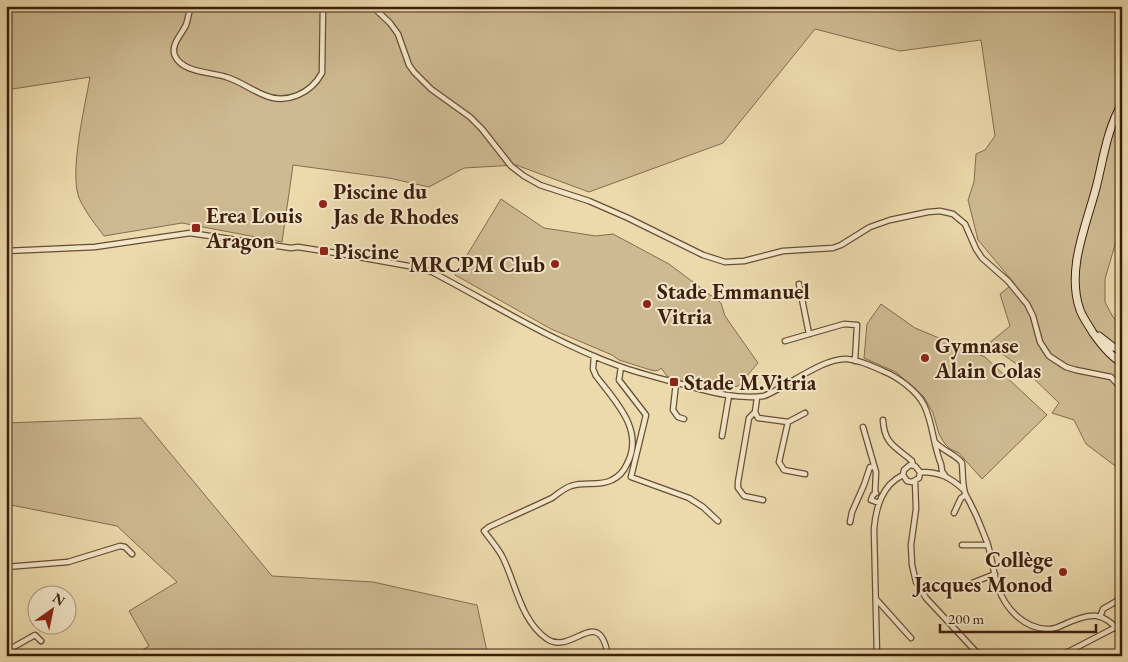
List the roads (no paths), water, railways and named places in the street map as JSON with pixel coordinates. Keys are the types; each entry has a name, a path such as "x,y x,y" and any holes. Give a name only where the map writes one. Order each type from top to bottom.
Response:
{"main road":[{"path":"1122,104 1114,120 1076,263 1076,294 1085,320 1111,355 1122,363"},
{"path":"1085,320 1103,340 1122,350"}],"street":[{"path":"191,6 187,22 174,49 174,55 178,60 202,73 225,76 265,96 283,98 301,94 317,82 322,73 323,6"},
{"path":"372,6 390,23 398,34 409,64 414,72 431,89 482,129 512,166 524,176 540,185 590,202 628,218 703,255 724,262 744,261 783,251 833,248 870,227 890,220 928,212 940,211 953,214 965,224 982,258 1008,281 1027,304 1033,316 1040,342 1049,356 1066,367 1108,376 1114,379 1122,388"},
{"path":"6,251 95,247 190,232 369,258 432,272 526,322 594,356 621,367 676,383 729,395 756,398 776,392 829,362 840,359 855,361 895,377 916,394 923,404 941,466 947,477 965,493"},
{"path":"799,284 809,334"},
{"path":"785,341 844,324 857,325 855,361"},
{"path":"594,356 593,369 596,376 629,420 632,431 633,445 630,458 623,473 611,481 592,485 579,483 568,487 553,497 484,531 502,555 527,616 547,639 559,642 573,639 591,631 597,632 602,636 606,644 608,656"},
{"path":"621,367 619,380 646,415 630,477 633,480 689,498 703,507 718,521"},
{"path":"676,383 673,410 678,417 684,419"},
{"path":"722,436 729,395"},
{"path":"756,398 755,412 758,418 788,422 805,413"},
{"path":"755,412 749,418 738,488 744,496 763,500"},
{"path":"883,420 884,432 890,442 901,454 912,461 913,465 920,472 919,478 915,481 907,481 903,475"},
{"path":"788,422 779,462 784,470 804,474"},
{"path":"863,427 876,472 875,493 871,500 879,503"},
{"path":"934,440 944,451 960,460 965,493 988,545 997,586 1009,608 1019,618 1029,624 1048,629 1086,615 1110,621 1122,634"},
{"path":"929,472 941,466 945,458 952,456"},
{"path":"877,656 874,529 882,496 890,483 903,475 906,468 913,465"},
{"path":"850,522 852,512 870,467 874,467"},
{"path":"920,472 929,472 947,477 956,477 961,472"},
{"path":"915,481 916,509 911,545 912,566 916,582 926,598 980,656"},
{"path":"875,493 882,496"},
{"path":"954,513 965,493"},
{"path":"962,545 988,545"},
{"path":"6,567 68,562 120,546 125,547 132,554"},
{"path":"972,583 995,574"},
{"path":"1100,617 1103,609 1122,598"},
{"path":"876,599 911,638"},
{"path":"1060,656 1116,628"},
{"path":"6,647 10,649 35,635 41,641"}],"place":[{"name":"Piscine du Jas de Rhodes","path":"323,204"},
{"name":"Erea Louis Aragon","path":"196,228"},
{"name":"Piscine","path":"324,251"},
{"name":"MRCPM Club","path":"555,264"},
{"name":"Stade Emmanuel Vitria","path":"647,304"},
{"name":"Gymnase Alain Colas","path":"925,358"},
{"name":"Stade M.Vitria","path":"674,382"},
{"name":"Collège Jacques Monod","path":"1063,572"}]}
